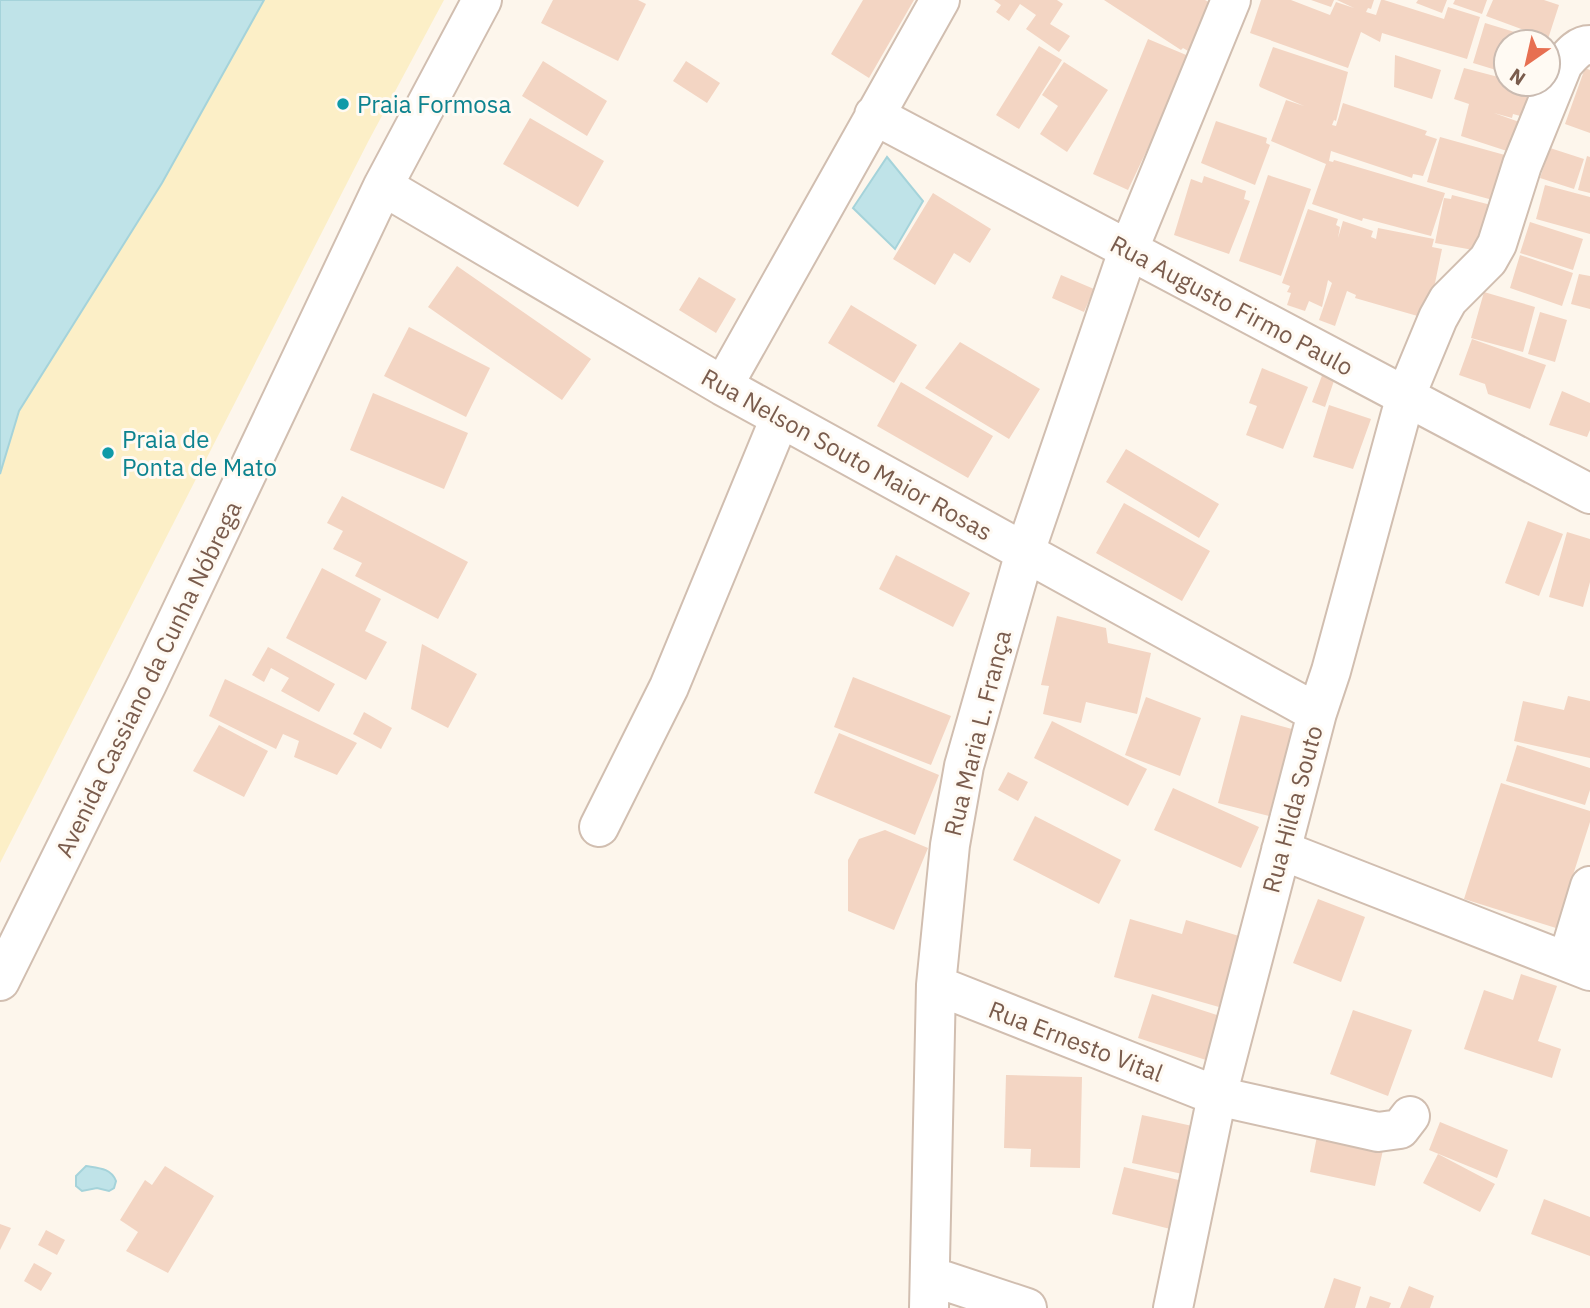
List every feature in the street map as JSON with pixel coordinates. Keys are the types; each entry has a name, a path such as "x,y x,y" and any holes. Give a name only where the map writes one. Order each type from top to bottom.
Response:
{"street":[{"name":"Avenida Cassiano da Cunha Nóbrega","path":"0,981 159,659 383,186 482,0"},
{"path":"723,386 940,0"},
{"name":"Rua Maria L. França","path":"930,1292 936,985 950,845 964,766 1025,552 1128,251 1231,0"},
{"name":"Rua Hilda Souto","path":"1173,1308 1217,1096 1317,713 1331,671 1406,395 1438,318 1454,294 1488,260 1497,244 1522,165 1563,64 1573,52 1590,44"},
{"name":"Rua Augusto Firmo Paulo","path":"874,115 1590,494"},
{"name":"Rua Nelson Souto Maior Rosas","path":"383,186 723,386 1317,713"},
{"path":"599,827 669,687 780,418"},
{"path":"1281,850 1578,966 1590,886"},
{"name":"Rua Ernesto Vital","path":"936,985 1217,1096 1378,1132 1400,1129 1410,1116"},
{"path":"930,1292 1027,1308"}],"sand":[{"name":"Praia de Ponta de Mato","path":"264,0 444,0 369,140 0,863 0,474 19,411 162,183"}],"water":[{"path":"0,0 264,0 162,183 19,411 0,474"},
{"path":"887,157 923,201 895,249 853,208"},
{"path":"86,1166 111,1173 116,1181 114,1188 109,1191 97,1188 82,1191 76,1186 76,1176"}],"building":[{"path":"553,0 638,0 646,4 618,61 541,23"},
{"path":"863,0 914,0 869,78 831,54"},
{"path":"994,0 1057,0 1063,4 1050,24 1070,36 1059,52 1026,29 1036,15 1020,4 1009,21 996,12 1001,5"},
{"path":"1104,0 1205,0 1214,5 1195,55 1183,48 1181,50"},
{"path":"1261,0 1291,0 1330,15 1336,2 1354,8 1337,0 1374,0 1371,9 1368,8 1366,12 1376,15 1381,0 1384,0 1444,19 1448,7 1480,17 1467,59 1382,33 1380,42 1361,32 1348,68 1250,33"},
{"path":"1311,0 1334,0 1331,7"},
{"path":"1418,0 1447,0 1442,13 1416,3"},
{"path":"1455,0 1487,0 1482,14 1453,4"},
{"path":"1493,0 1544,0 1559,5 1552,28 1518,28 1486,16"},
{"path":"1485,23 1501,28 1492,28 1492,69 1473,63"},
{"path":"1148,39 1191,57 1128,190 1093,174"},
{"path":"1039,46 1062,60 1019,129 996,115"},
{"path":"1273,47 1348,72 1336,121 1334,120 1332,125 1336,126 1343,103 1427,131 1425,135 1437,139 1423,176 1413,174 1412,178 1331,151 1329,161 1334,160 1445,193 1431,236 1363,218 1362,221 1312,204 1326,164 1271,141 1286,100 1304,106 1260,87"},
{"path":"1395,55 1441,70 1432,99 1394,87"},
{"path":"543,61 607,101 587,136 522,96"},
{"path":"686,61 720,83 707,103 673,81"},
{"path":"1064,62 1108,90 1067,152 1040,134 1058,106 1042,95"},
{"path":"1464,68 1492,75 1492,98 1531,98 1524,117 1513,114 1512,118 1494,113 1525,124 1513,153 1461,136 1469,104 1454,99"},
{"path":"1585,68 1590,70 1590,133 1565,124"},
{"path":"530,118 604,161 578,207 503,164"},
{"path":"1216,121 1267,138 1266,143 1270,145 1255,185 1201,163"},
{"path":"1440,137 1512,157 1500,202 1427,182"},
{"path":"1550,148 1584,159 1574,189 1540,178"},
{"path":"1587,156 1590,157 1590,193 1578,190"},
{"path":"1268,175 1311,189 1281,276 1239,261"},
{"path":"1204,176 1246,191 1244,199 1250,201 1229,254 1174,235 1191,179 1202,183"},
{"path":"1545,185 1590,197 1590,234 1536,219"},
{"path":"933,193 991,229 970,263 954,253 935,285 893,259"},
{"path":"1452,195 1495,206 1487,248 1474,245 1473,250 1435,243 1444,198 1451,199"},
{"path":"1308,209 1338,219 1338,238 1343,221 1373,231 1371,237 1376,239 1378,228 1434,239 1432,247 1442,249 1434,288 1421,317 1355,298 1356,295 1347,291 1335,326 1319,320 1332,283 1328,280 1322,307 1309,301 1305,311 1287,305 1290,286 1282,283"},
{"path":"1530,222 1583,239 1573,270 1520,253"},
{"path":"1520,255 1573,273 1562,306 1510,288"},
{"path":"457,266 591,359 562,400 428,307"},
{"path":"1579,274 1590,276 1590,309 1571,304"},
{"path":"1061,275 1094,289 1084,312 1052,298"},
{"path":"699,277 736,299 716,333 679,310"},
{"path":"1484,292 1535,307 1523,352 1471,338"},
{"path":"851,305 917,345 894,383 828,343"},
{"path":"1540,312 1567,320 1555,362 1528,354"},
{"path":"409,327 490,368 466,417 384,376"},
{"path":"1472,339 1546,365 1530,409 1488,394 1485,384 1459,375"},
{"path":"960,342 1040,389 1009,439 925,388"},
{"path":"1262,368 1308,387 1283,449 1246,435 1257,406 1249,403"},
{"path":"1323,373 1335,378 1325,407 1312,402"},
{"path":"901,382 993,436 968,478 877,426"},
{"path":"1562,391 1590,403 1590,430 1587,437 1549,425"},
{"path":"373,393 468,433 444,489 350,450"},
{"path":"1329,405 1371,419 1353,469 1313,457"},
{"path":"1126,449 1219,504 1199,538 1106,482"},
{"path":"342,496 468,562 438,619 355,576 362,563 333,549 343,531 327,523"},
{"path":"1124,503 1210,551 1182,601 1096,553"},
{"path":"1528,521 1563,534 1539,596 1505,583"},
{"path":"1567,532 1590,539 1590,582 1583,607 1549,597"},
{"path":"896,555 970,593 953,627 879,589"},
{"path":"322,568 381,599 365,631 387,642 366,680 286,638"},
{"path":"1057,616 1106,628 1108,643 1151,653 1137,714 1086,702 1081,723 1043,714 1049,686 1041,685"},
{"path":"422,644 477,674 448,728 411,709"},
{"path":"268,647 335,684 319,712 281,691 289,678 271,668 264,682 252,675"},
{"path":"853,677 951,716 931,765 834,727"},
{"path":"225,679 357,743 337,775 294,757 299,741 283,734 276,749 209,716"},
{"path":"1568,696 1590,701 1590,758 1514,741 1523,701 1564,710"},
{"path":"1146,697 1201,718 1180,776 1125,755"},
{"path":"364,712 392,728 381,749 353,734"},
{"path":"1241,715 1292,729 1269,816 1218,803"},
{"path":"1052,721 1147,769 1128,806 1034,758"},
{"path":"219,725 268,751 244,797 193,771"},
{"path":"839,733 939,775 915,835 814,793"},
{"path":"1517,745 1590,768 1590,790 1585,805 1506,781"},
{"path":"1008,772 1028,782 1018,801 998,790"},
{"path":"1501,783 1590,811 1590,822 1556,928 1464,899"},
{"path":"1173,788 1259,827 1241,868 1154,830"},
{"path":"1035,816 1121,860 1099,904 1013,860"},
{"path":"885,830 928,848 894,930 848,911 848,860 859,839"},
{"path":"1318,899 1365,917 1341,982 1293,963"},
{"path":"1130,919 1182,934 1186,920 1239,936 1219,1007 1114,977"},
{"path":"1521,974 1557,986 1538,1041 1561,1049 1552,1078 1464,1049 1484,990 1513,1000"},
{"path":"1152,994 1220,1016 1206,1060 1138,1038"},
{"path":"1353,1010 1412,1030 1388,1096 1330,1074"},
{"path":"1006,1075 1082,1077 1080,1168 1030,1167 1031,1149 1004,1148"},
{"path":"1142,1115 1197,1127 1187,1175 1132,1163"},
{"path":"1440,1122 1508,1150 1497,1178 1429,1150"},
{"path":"1317,1136 1383,1150 1375,1186 1310,1172"},
{"path":"1438,1154 1495,1184 1480,1212 1423,1183"},
{"path":"165,1166 214,1196 168,1273 126,1251 138,1232 120,1220 145,1180 152,1185"},
{"path":"1124,1167 1187,1182 1174,1230 1112,1214"},
{"path":"1544,1199 1590,1217 1590,1256 1531,1234"},
{"path":"0,1224 11,1228 0,1250"},
{"path":"46,1230 65,1240 57,1255 38,1245"},
{"path":"34,1263 52,1273 41,1291 24,1281"},
{"path":"1334,1278 1361,1287 1355,1308 1324,1308"},
{"path":"1409,1286 1434,1296 1430,1308 1400,1308"},
{"path":"1370,1296 1391,1303 1389,1308 1366,1308"}],"place":[{"name":"Praia Formosa","path":"343,104"},
{"name":"Praia de Ponta de Mato","path":"108,453"}]}
